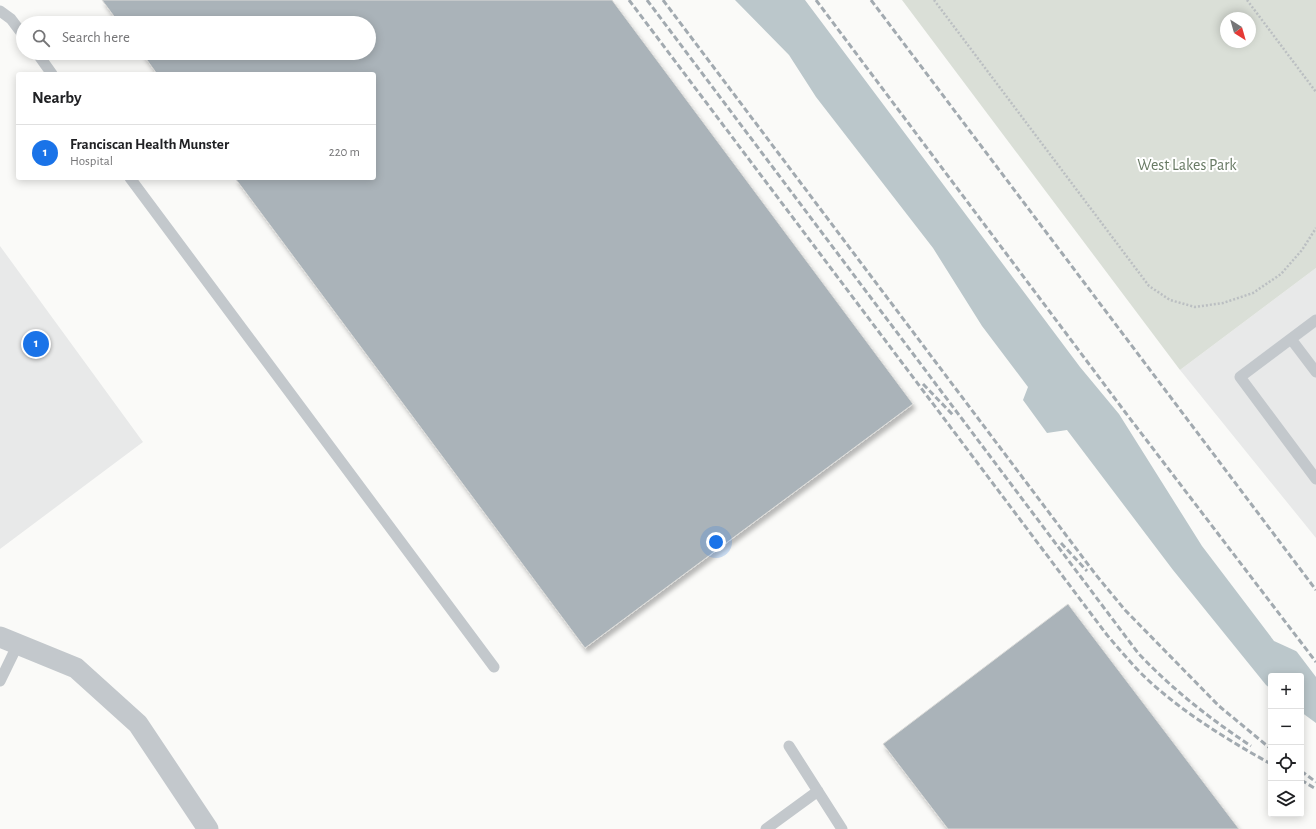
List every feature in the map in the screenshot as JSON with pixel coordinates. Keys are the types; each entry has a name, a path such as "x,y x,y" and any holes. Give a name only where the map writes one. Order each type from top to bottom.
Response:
{"street":[{"path":"9,640 76,668 138,724 208,829"}],"lane":[{"path":"0,11 11,19 16,26"},
{"path":"41,60 50,72"},
{"path":"131,180 494,667"},
{"path":"1316,320 1240,377 1316,479"},
{"path":"1291,339 1316,372"},
{"path":"0,681 9,640"},
{"path":"789,746 842,829"},
{"path":"766,829 818,791"}],"path":[{"path":"934,0 1150,286 1170,300 1195,307 1223,303 1253,292 1280,274 1302,250 1316,228"},
{"path":"1247,0 1316,92"}],"shaded area":[{"path":"735,0 805,0 1080,367 1119,414 1202,546 1274,641 1309,657 1316,651 1316,723 1304,714 1304,673 1268,673 1268,687 1266,685 1173,570 1067,430 1047,433 1023,400 1028,387 982,326 933,248 816,97 789,55"},
{"path":"0,246 143,442 0,549"},
{"path":"1316,268 1316,538 1180,370"}],"green space":[{"name":"West Lakes Park","path":"902,0 1316,0 1316,268 1180,370"}],"pier":[{"path":"1294,648 1309,655 1316,649 1316,677"}],"building":[{"path":"102,0 612,0 913,404 585,648 236,180 376,180 376,72 156,72 147,60 376,60 376,16 114,16"},
{"path":"1068,604 1239,829 948,829 883,744"}],"railway":[{"path":"629,0 1107,635 1142,675 1177,704 1223,736 1268,762"},
{"path":"647,0 1138,653 1192,703 1251,746"},
{"path":"663,0 1096,575 1125,610 1219,706 1268,747"},
{"path":"816,0 1125,412 1316,662"},
{"path":"871,0 1316,590"},
{"path":"923,384 953,415"},
{"path":"1061,543 1087,571"},
{"path":"1304,773 1316,782"},
{"path":"1303,781 1316,789"}],"place":[{"name":"Franciscan Health Munster","path":"36,344"}]}
